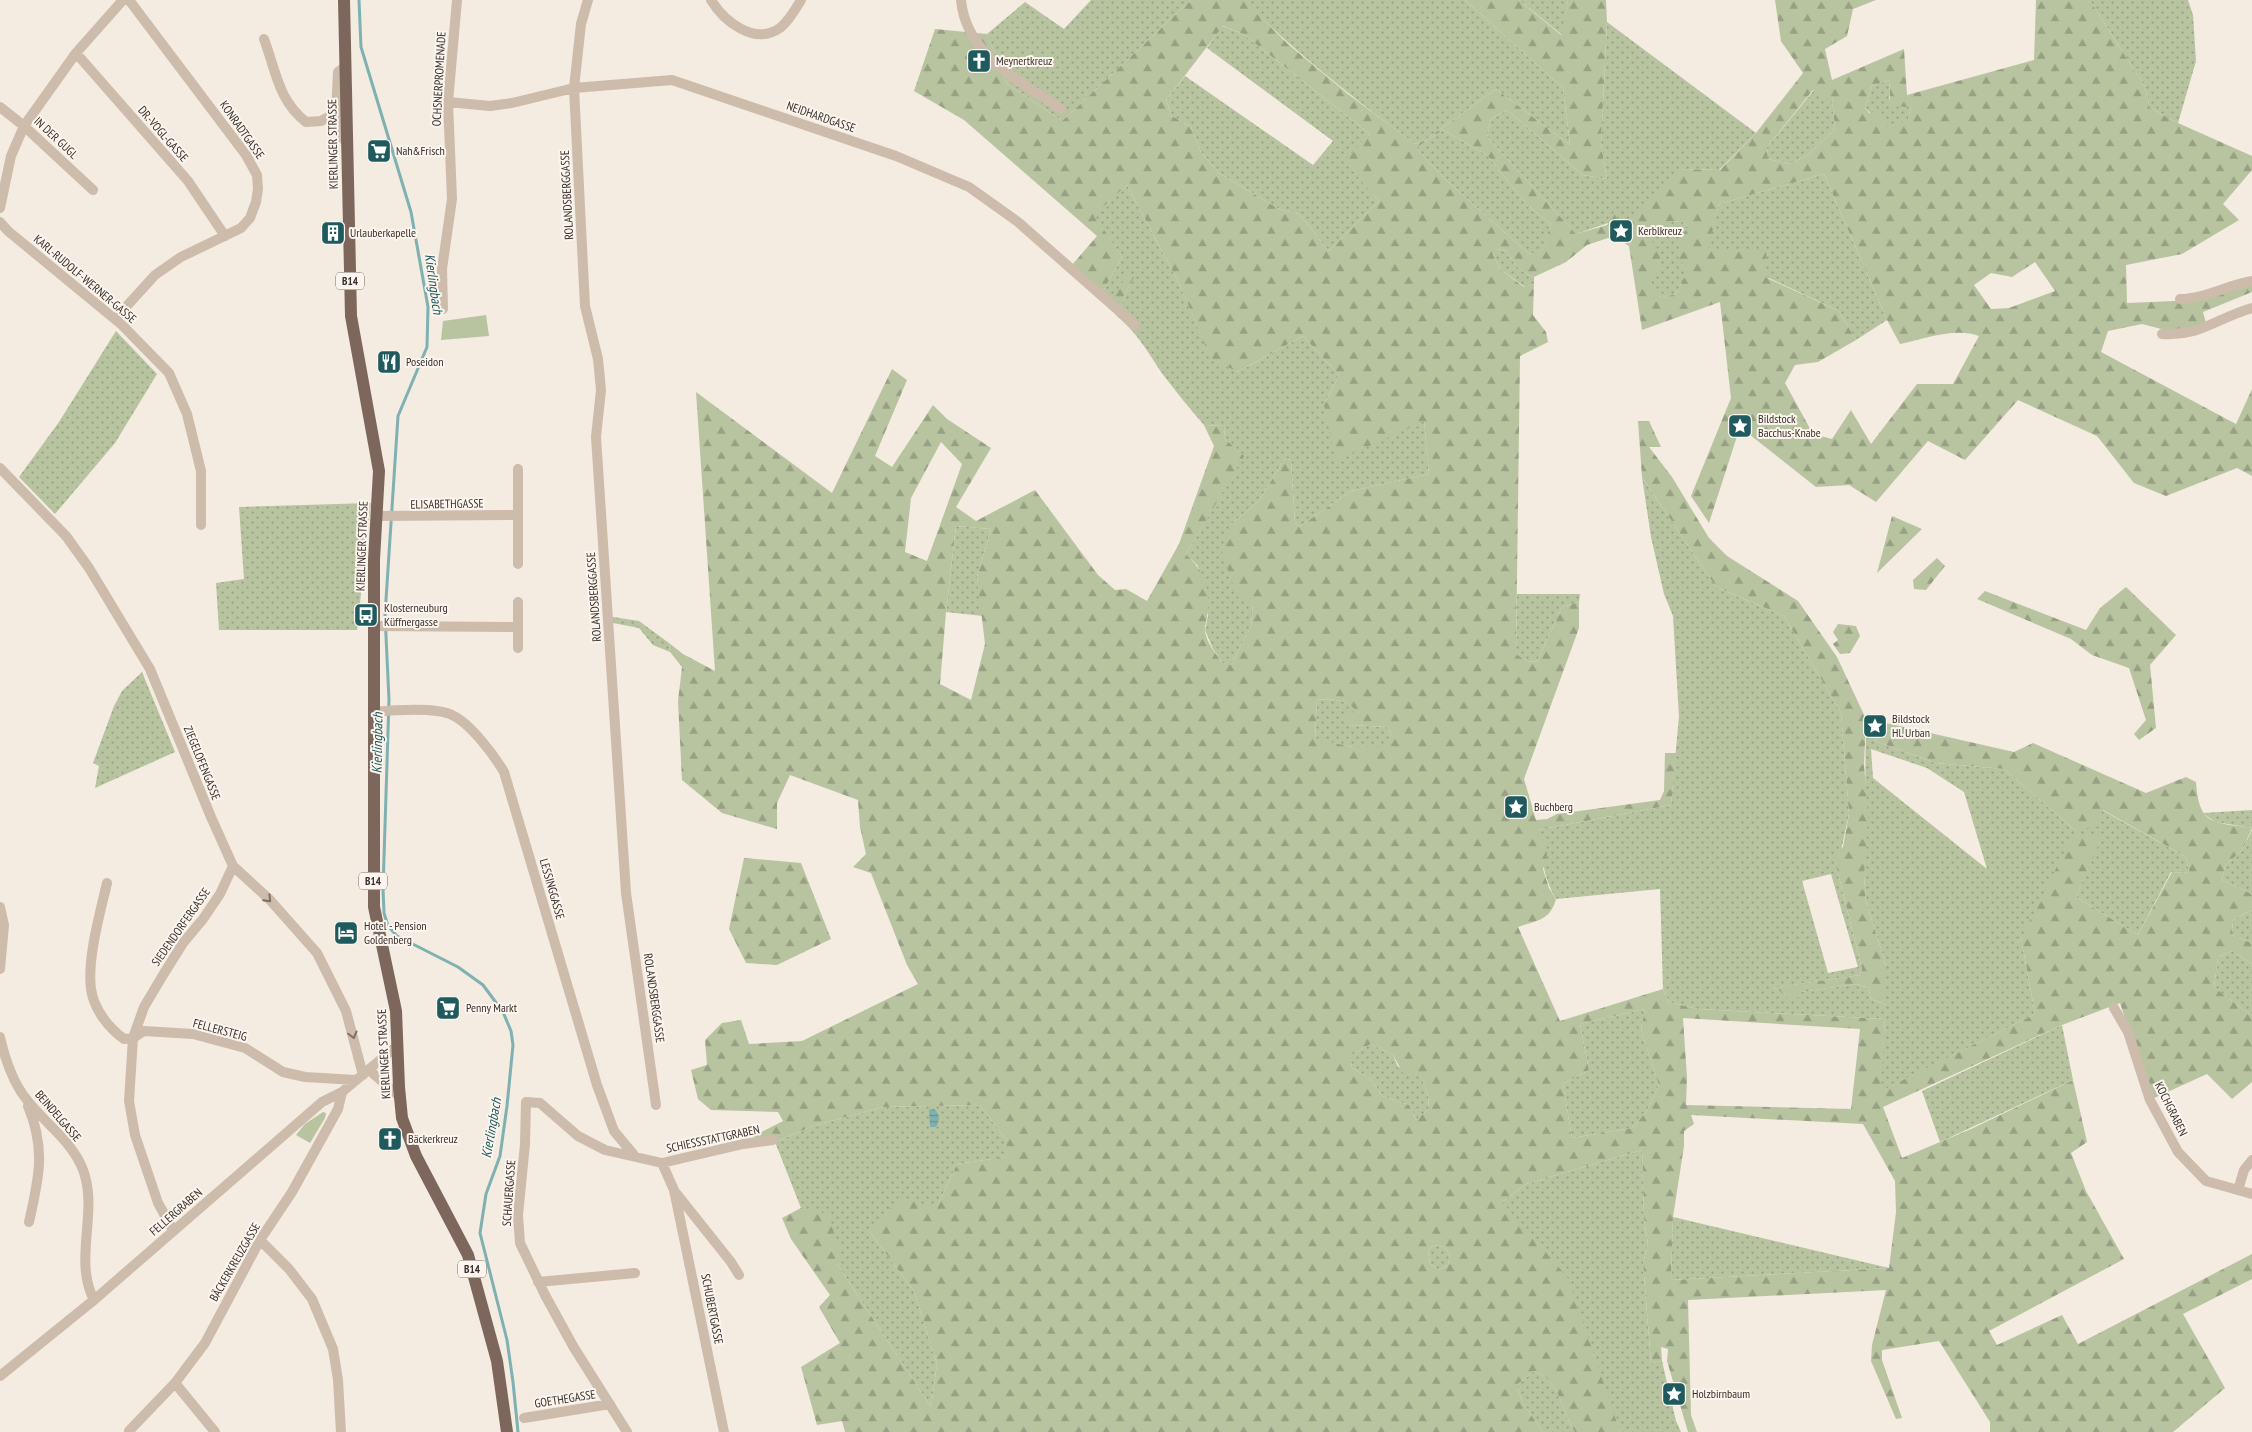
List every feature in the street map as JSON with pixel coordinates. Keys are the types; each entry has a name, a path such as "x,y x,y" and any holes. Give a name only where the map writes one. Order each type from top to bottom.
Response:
{"main road":[{"name":"KIERLINGER STRASSE","path":"344,0 351,316 379,471 380,516 374,560 381,626 384,711 372,887 376,922 394,997 398,1045 399,1096 402,1118 413,1149 462,1242 471,1265 497,1361 507,1432"}],"street":[{"path":"0,208 12,156 24,126 76,53 123,0"},
{"name":"KONRADTGASSE","path":"115,319 155,275 181,257 241,228 250,218 256,202 258,189 257,175 246,155 130,0"},
{"name":"OCHSNERPROMENADE","path":"443,309 442,269 452,199 448,102 457,0"},
{"name":"ROLANDSBERGGASSE","path":"588,0 581,24 574,88 585,306 598,359 601,390 596,437 626,893 656,1105"},
{"path":"711,0 723,17 731,23 747,32 756,33 770,32 782,27 801,0"},
{"path":"961,0 962,10 969,30 983,49 1003,70 1061,109"},
{"path":"264,39 278,82 293,112 306,122 314,123 336,113"},
{"name":"DR.-VOGL-GASSE","path":"76,53 188,181 225,236"},
{"path":"346,66 338,72 336,113 337,132 347,143"},
{"name":"NEIDHARDGASSE","path":"448,102 490,106 512,103 574,88 672,80 896,156 968,187 1018,222 1135,325"},
{"name":"IN DER GUGL","path":"0,106 93,190"},
{"name":"KARL-RUDOLF-WERNER-GASSE","path":"0,222 8,231 115,319 169,374 187,414 201,471 202,525"},
{"path":"2180,300 2193,299 2236,284 2252,282"},
{"path":"2162,334 2178,336 2208,328 2252,308"},
{"name":"ZIEGELOFENGASSE","path":"0,468 66,536 89,568 150,669 210,817 233,866 270,900 317,953 346,1011 363,1075"},
{"path":"518,469 518,564"},
{"name":"ELISABETHGASSE","path":"380,516 517,515"},
{"path":"518,602 518,648"},
{"path":"381,626 518,627"},
{"name":"LESSINGGASSE","path":"384,711 420,710 450,714 461,720 497,761 504,772 597,1085 614,1131 634,1155"},
{"name":"SIEDENDORFERGASSE","path":"173,1230 158,1204 135,1135 129,1101 133,1038 144,1007 183,942 203,920 220,894 233,866"},
{"path":"107,884 92,955 91,990 100,1014 112,1030 124,1039 133,1038"},
{"path":"0,907 2,926 0,969"},
{"name":"KOCHGRABEN","path":"2114,1008 2128,1032 2150,1100 2178,1152 2206,1182 2252,1194"},
{"name":"FELLERSTEIG","path":"133,1038 144,1031 193,1034 244,1048 284,1072 305,1077 363,1075"},
{"name":"BEINDELGASSE","path":"0,1038 5,1060 26,1099 63,1139 81,1165 89,1192 85,1274 88,1288 94,1300"},
{"name":"FELLERGRABEN","path":"0,1376 94,1300 322,1102 342,1092 398,1045"},
{"path":"363,1075 399,1096"},
{"name":"BÄCKERKREUZGASSE","path":"129,1431 175,1384 205,1342 260,1240 292,1192 338,1109 342,1092"},
{"path":"26,1099 35,1121 40,1144 39,1178 29,1222"},
{"name":"SCHIESSSTATTGRABEN","path":"526,1102 540,1103 578,1136 605,1150 662,1162 743,1144 773,1140"},
{"name":"SCHAUERGASSE","path":"526,1102 526,1144 519,1198 519,1231 524,1254 573,1346 627,1432"},
{"path":"2238,1190 2244,1170 2252,1160"},
{"name":"SCHUBERTGASSE","path":"662,1162 674,1190 724,1432"},
{"name":"SCHUBERTGASSE","path":"674,1190 731,1262 739,1275"},
{"path":"260,1240 289,1268 312,1299 333,1350 338,1380 341,1432"},
{"path":"538,1282 635,1273"},
{"path":"175,1384 215,1432"},
{"name":"GOETHEGASSE","path":"524,1418 610,1404"}],"green space":[{"path":"1091,0 1191,0 1062,121 1007,84 987,34 1025,2 1064,29"},
{"path":"1191,0 1243,0 1288,44 1348,94 1415,144 1424,141 1496,89 1570,145 1563,88 1465,0 1519,0 1561,35 1568,0 1606,0 1607,22 1601,143 1607,179 1583,175 1507,110 1491,119 1487,137 1576,234 1607,225 1614,212 1617,220 1614,236 1587,245 1566,262 1534,277 1518,267 1507,251 1497,249 1493,255 1501,270 1524,287 1534,284 1533,315 1546,332 1548,342 1520,356 1516,654 1527,661 1537,662 1562,607 1579,602 1579,628 1524,779 1536,820 1547,819 1557,814 1660,800 1664,791 1665,753 1676,753 1671,805 1538,830 1547,848 1547,858 1543,869 1549,888 1556,899 1550,912 1542,919 1518,927 1560,1021 1663,989 1669,1002 1698,1009 1885,1019 1881,1091 2035,1014 2021,938 2073,835 2103,834 2076,897 2138,935 2172,872 2189,873 2186,857 2103,810 2095,826 2076,831 2004,769 1936,763 1875,741 1886,723 2014,752 2033,743 2146,793 2186,777 2196,782 2201,807 2211,819 2252,828 2243,849 2225,866 2222,880 2252,894 2252,910 2233,920 2232,935 2252,943 2252,964 2232,951 2218,957 2214,987 2252,1016 2252,1082 2232,1099 2207,1074 2152,1099 2120,1003 2062,1025 1883,1107 1902,1158 1971,1129 2073,1080 2087,1142 2071,1153 2086,1191 2124,1259 1989,1331 1997,1345 2062,1315 2078,1344 2252,1254 2252,1279 2183,1314 2225,1388 2173,1432 1990,1432 1990,1422 1939,1341 1882,1350 1882,1360 1902,1418 1896,1419 1871,1361 1872,1345 1886,1290 1688,1300 1691,1415 1697,1432 1688,1432 1667,1361 1668,1349 1661,1347 1662,1361 1651,1363 1643,1263 1648,1245 1644,1218 1642,1150 1526,1184 1502,1202 1568,1278 1620,1432 1575,1432 1555,1389 1543,1376 1534,1371 1518,1384 1518,1390 1523,1403 1543,1432 845,1432 842,1421 817,1425 801,1367 840,1343 819,1307 830,1295 791,1239 782,1218 801,1208 828,1214 842,1257 837,1264 931,1407 937,1364 914,1291 869,1231 900,1196 936,1209 957,1164 1006,1157 1007,1141 980,1105 884,1107 816,1125 775,1142 752,1137 783,1121 778,1112 711,1110 698,1099 691,1070 707,1065 705,1040 722,1023 741,1020 749,1044 802,1041 918,984 907,965 871,873 853,867 866,854 860,827 858,800 790,775 777,803 777,829 722,813 682,780 678,701 682,667 670,652 669,643 683,654 715,671 696,392 832,493 892,369 907,380 875,456 892,467 933,405 947,419 991,448 956,507 976,521 1035,490 1098,575 1115,590 1126,589 1147,601 1179,544 1214,446 1204,425 1225,426 1224,438 1244,456 1186,554 1198,568 1205,582 1208,598 1206,636 1224,665 1231,665 1251,626 1253,605 1238,598 1222,554 1230,525 1259,501 1285,458 1291,460 1295,523 1299,527 1351,491 1429,474 1424,421 1336,461 1324,405 1339,375 1303,336 1237,372 1210,357 1180,285 1127,185 1094,215 1122,257 1103,291 1111,299 1129,273 1135,276 1125,294 1118,317 1072,265 1097,236 964,120 914,91 935,29 987,34 1007,84 1062,121","holes":["1223,26 1243,34 1370,134 1344,161 1379,201 1329,251 1299,214 1279,209 1219,173 1201,152 1191,127 1172,116 1166,100","1443,130 1487,155 1527,205 1551,224 1542,250 1529,254 1447,181 1416,148","941,442 962,464 927,561 905,552 911,498","956,526 991,529 977,577 985,644 971,700 940,684","1317,699 1345,702 1353,707 1356,712 1344,713 1350,725 1387,727 1391,733 1386,747 1353,747 1315,739","1645,1009 1641,1030 1659,1085 1647,1111 1632,1128 1572,1138 1563,1084 1589,1070 1580,1024","1683,1018 1860,1029 1851,1109 1686,1105 1687,1078","1371,1044 1393,1055 1404,1075 1420,1073 1428,1096 1429,1109 1416,1120 1409,1105 1382,1096 1371,1079 1352,1068 1350,1056","1691,1115 1863,1124 1895,1181 1896,1212 1889,1268 1671,1280 1673,1217 1684,1146 1684,1131 1694,1124","1434,1245 1444,1247 1450,1254 1448,1265 1439,1270 1430,1264 1428,1250"]},
{"path":"1242,0 1465,0 1563,88 1570,145 1496,89 1424,141 1415,144 1326,75"},
{"path":"1519,0 1568,0 1562,35"},
{"path":"1775,0 1876,0 1853,9 1847,36 1825,49 1832,80 1904,49 1907,95 2034,60 2036,0 2087,0 2092,4 2145,87 2150,108 2178,123 2252,156 2252,170 2223,204 2239,220 2182,254 2126,265 2127,303 2198,300 2252,285 2252,292 2203,312 2206,323 2177,333 2142,324 2108,331 2101,352 2236,424 2252,389 2252,476 2237,468 2166,496 2134,483 2097,436 2018,400 1965,460 1928,441 1876,502 1849,485 1816,487 1740,427 1709,523 1691,496 1731,398 1720,302 1642,330 1629,246 1630,231 1647,237 1658,250 1660,267 1657,275 1651,282 1654,293 1663,298 1677,293 1682,280 1689,273 1678,257 1680,239 1688,227 1682,221 1666,222 1653,232 1642,228 1635,218 1639,208 1682,169 1720,170 1756,133 1803,73 1781,41","holes":["1889,80 1890,106 1911,107 1908,120 1886,128 1881,110 1869,113 1865,108 1872,86","1813,90 1823,100 1832,97 1835,129 1808,155 1790,164 1768,159 1767,147","1824,174 1887,320 1900,344 1950,333 1979,336 1953,384 1917,384 1871,444 1851,410 1832,439 1813,434 1785,383 1795,365 1818,362 1856,340 1839,311 1767,278 1766,249 1708,249 1719,204","2035,262 2055,291 2009,308 1991,309 1974,285 1991,273 2012,277"]},
{"path":"2087,0 2188,0 2193,15 2196,61 2178,123 2150,108 2145,87 2092,4"},
{"path":"1607,22 1756,133 1719,170 1682,169 1653,232 1665,222 1682,221 1688,227 1690,273 1682,280 1677,293 1663,298 1653,293 1651,282 1631,231 1629,246 1614,236 1617,220 1576,234 1487,137 1491,119 1507,110 1583,175 1607,179 1601,143"},
{"path":"1222,26 1243,34 1370,134 1345,161 1379,201 1329,251 1299,214 1279,209 1219,173 1201,152 1191,127 1172,116 1166,100 1185,76 1313,165 1333,141 1207,48"},
{"path":"1889,80 1889,99 1911,107 1908,121 1886,128 1865,108 1872,86"},
{"path":"1814,90 1832,97 1835,129 1808,155 1790,164 1768,159 1767,147"},
{"path":"1443,130 1487,155 1527,205 1551,224 1542,251 1529,254 1447,181 1416,148"},
{"path":"1824,174 1887,320 1856,340 1839,311 1707,249 1719,204"},
{"path":"1127,185 1180,285 1210,356 1237,372 1303,336 1339,375 1324,405 1424,420 1429,474 1351,491 1299,527 1295,523 1291,460 1285,458 1259,501 1230,525 1253,605 1251,626 1231,665 1224,665 1213,649 1205,630 1208,616 1198,566 1186,554 1243,456 1224,438 1225,426 1204,425 1164,376 1138,338 1118,317 1125,294 1135,276 1111,300 1103,291 1122,257 1093,215"},
{"path":"1496,249 1507,251 1518,267 1534,277 1534,284 1525,287 1501,270 1493,255"},
{"path":"486,315 489,336 441,340 443,321"},
{"path":"116,331 157,374 115,443 55,514 19,477 59,422"},
{"path":"1638,421 1649,421 1661,447 1649,447 1672,477 1709,538 1727,556 1798,601 1837,657 1866,719 1864,764 1868,816 1864,876 1866,902 1886,965 1886,1005 1871,999 1868,988 1857,984 1801,992 1796,1001 1788,1000 1786,994 1772,988 1860,975 1862,969 1837,869 1836,853 1843,847 1849,814 1841,713 1784,616 1716,587 1642,477"},
{"path":"1642,477 1716,587 1784,616 1841,713 1849,814 1837,869 1862,969 1860,975 1773,988 1786,994 1857,984 1868,988 1871,999 1886,1005 1886,965 1866,902 1864,876 1866,719 1886,723 1875,741 1936,763 2004,769 2076,831 2102,810 2186,857 2189,873 2171,872 2138,935 2076,897 2102,834 2021,938 2035,1014 1880,1092 1885,1019 1698,1009 1669,1002 1663,989 1660,889 1556,899 1545,874 1538,830 1671,805 1679,716 1673,616 1664,594 1651,537","holes":["1871,749 1927,768 1964,792 1987,869 1873,778","1831,874 1858,967 1828,973 1802,881"]},
{"path":"371,503 357,630 219,630 216,583 244,579 239,507"},
{"path":"1892,516 1922,529 1877,573"},
{"path":"956,526 991,529 977,577 983,616 946,612"},
{"path":"1937,558 1945,566 1926,590 1914,589 1913,580"},
{"path":"2126,587 2176,635 2150,665 2156,728 2139,740 2134,734 2146,720 2129,668 2092,655 2071,639 1977,599 1985,591 2086,630 2100,608"},
{"path":"1517,594 1580,594 1579,602 1562,607 1537,662 1527,661 1516,654"},
{"path":"613,617 639,621 669,643 670,652 653,645 639,628 613,623"},
{"path":"1838,624 1856,626 1860,636 1850,653 1840,654 1833,644 1838,640 1833,632"},
{"path":"142,672 175,752 95,788 99,766 93,763 114,706 122,691"},
{"path":"1317,699 1339,700 1353,707 1357,711 1350,725 1387,727 1391,733 1387,747 1353,747 1315,740"},
{"path":"2252,810 2252,828 2215,822 2203,813"},
{"path":"2252,830 2252,894 2222,880 2225,866 2243,849"},
{"path":"744,858 801,863 831,939 777,965 746,963 729,929"},
{"path":"2252,910 2252,943 2232,935 2233,920"},
{"path":"2232,951 2252,964 2252,1016 2214,987 2218,957"},
{"path":"1645,1009 1641,1030 1659,1085 1647,1111 1632,1128 1572,1138 1563,1084 1589,1070 1580,1024"},
{"path":"2062,1025 2073,1080 1940,1142 1922,1091"},
{"path":"1371,1044 1393,1055 1398,1067 1420,1072 1428,1096 1429,1109 1416,1120 1409,1105 1382,1096 1371,1079 1352,1068 1350,1056"},
{"path":"980,1105 1007,1141 1007,1157 957,1164 936,1209 869,1231 914,1291 937,1364 931,1407 837,1264 828,1215 801,1208 775,1142 816,1125 884,1107"},
{"path":"323,1112 326,1113 325,1118 310,1143 296,1135 305,1124"},
{"path":"1642,1150 1644,1218 1648,1245 1643,1263 1651,1363 1662,1361 1676,1421 1681,1432 1620,1432 1502,1202 1526,1184"},
{"path":"1673,1217 1889,1268 1671,1280"},
{"path":"1434,1245 1444,1247 1450,1254 1448,1265 1439,1270 1430,1264 1428,1250"},
{"path":"1534,1371 1550,1382 1555,1389 1575,1432 1543,1432 1527,1409 1520,1396 1518,1384"}],"water":[{"path":"934,1109 939,1117 938,1122 936,1127 930,1127 929,1110"}],"waterway":[{"name":"Kierlingbach","path":"359,0 361,47 411,212 428,307 427,347 398,416 385,615 389,700 383,889 384,913 388,926 397,936 458,967 483,985 503,1012 511,1031 513,1045 500,1156 486,1194 480,1233 507,1340 518,1432"}],"place":[{"name":"Meynertkreuz","path":"979,61"},
{"name":"Nah&Frisch","path":"379,151"},
{"name":"Kerblkreuz","path":"1621,231"},
{"name":"Urlauberkapelle","path":"333,233"},
{"name":"Poseidon","path":"389,362"},
{"name":"Bildstock Bacchus-Knabe","path":"1740,426"},
{"name":"Klosterneuburg Küffnergasse","path":"366,615"},
{"name":"Bildstock Hl. Urban","path":"1875,726"},
{"name":"Buchberg","path":"1516,807"},
{"name":"Hotel - Pension Goldenberg","path":"346,933"},
{"name":"Penny Markt","path":"448,1008"},
{"name":"Bäckerkreuz","path":"390,1139"},
{"name":"Holzbirnbaum","path":"1674,1394"}]}
